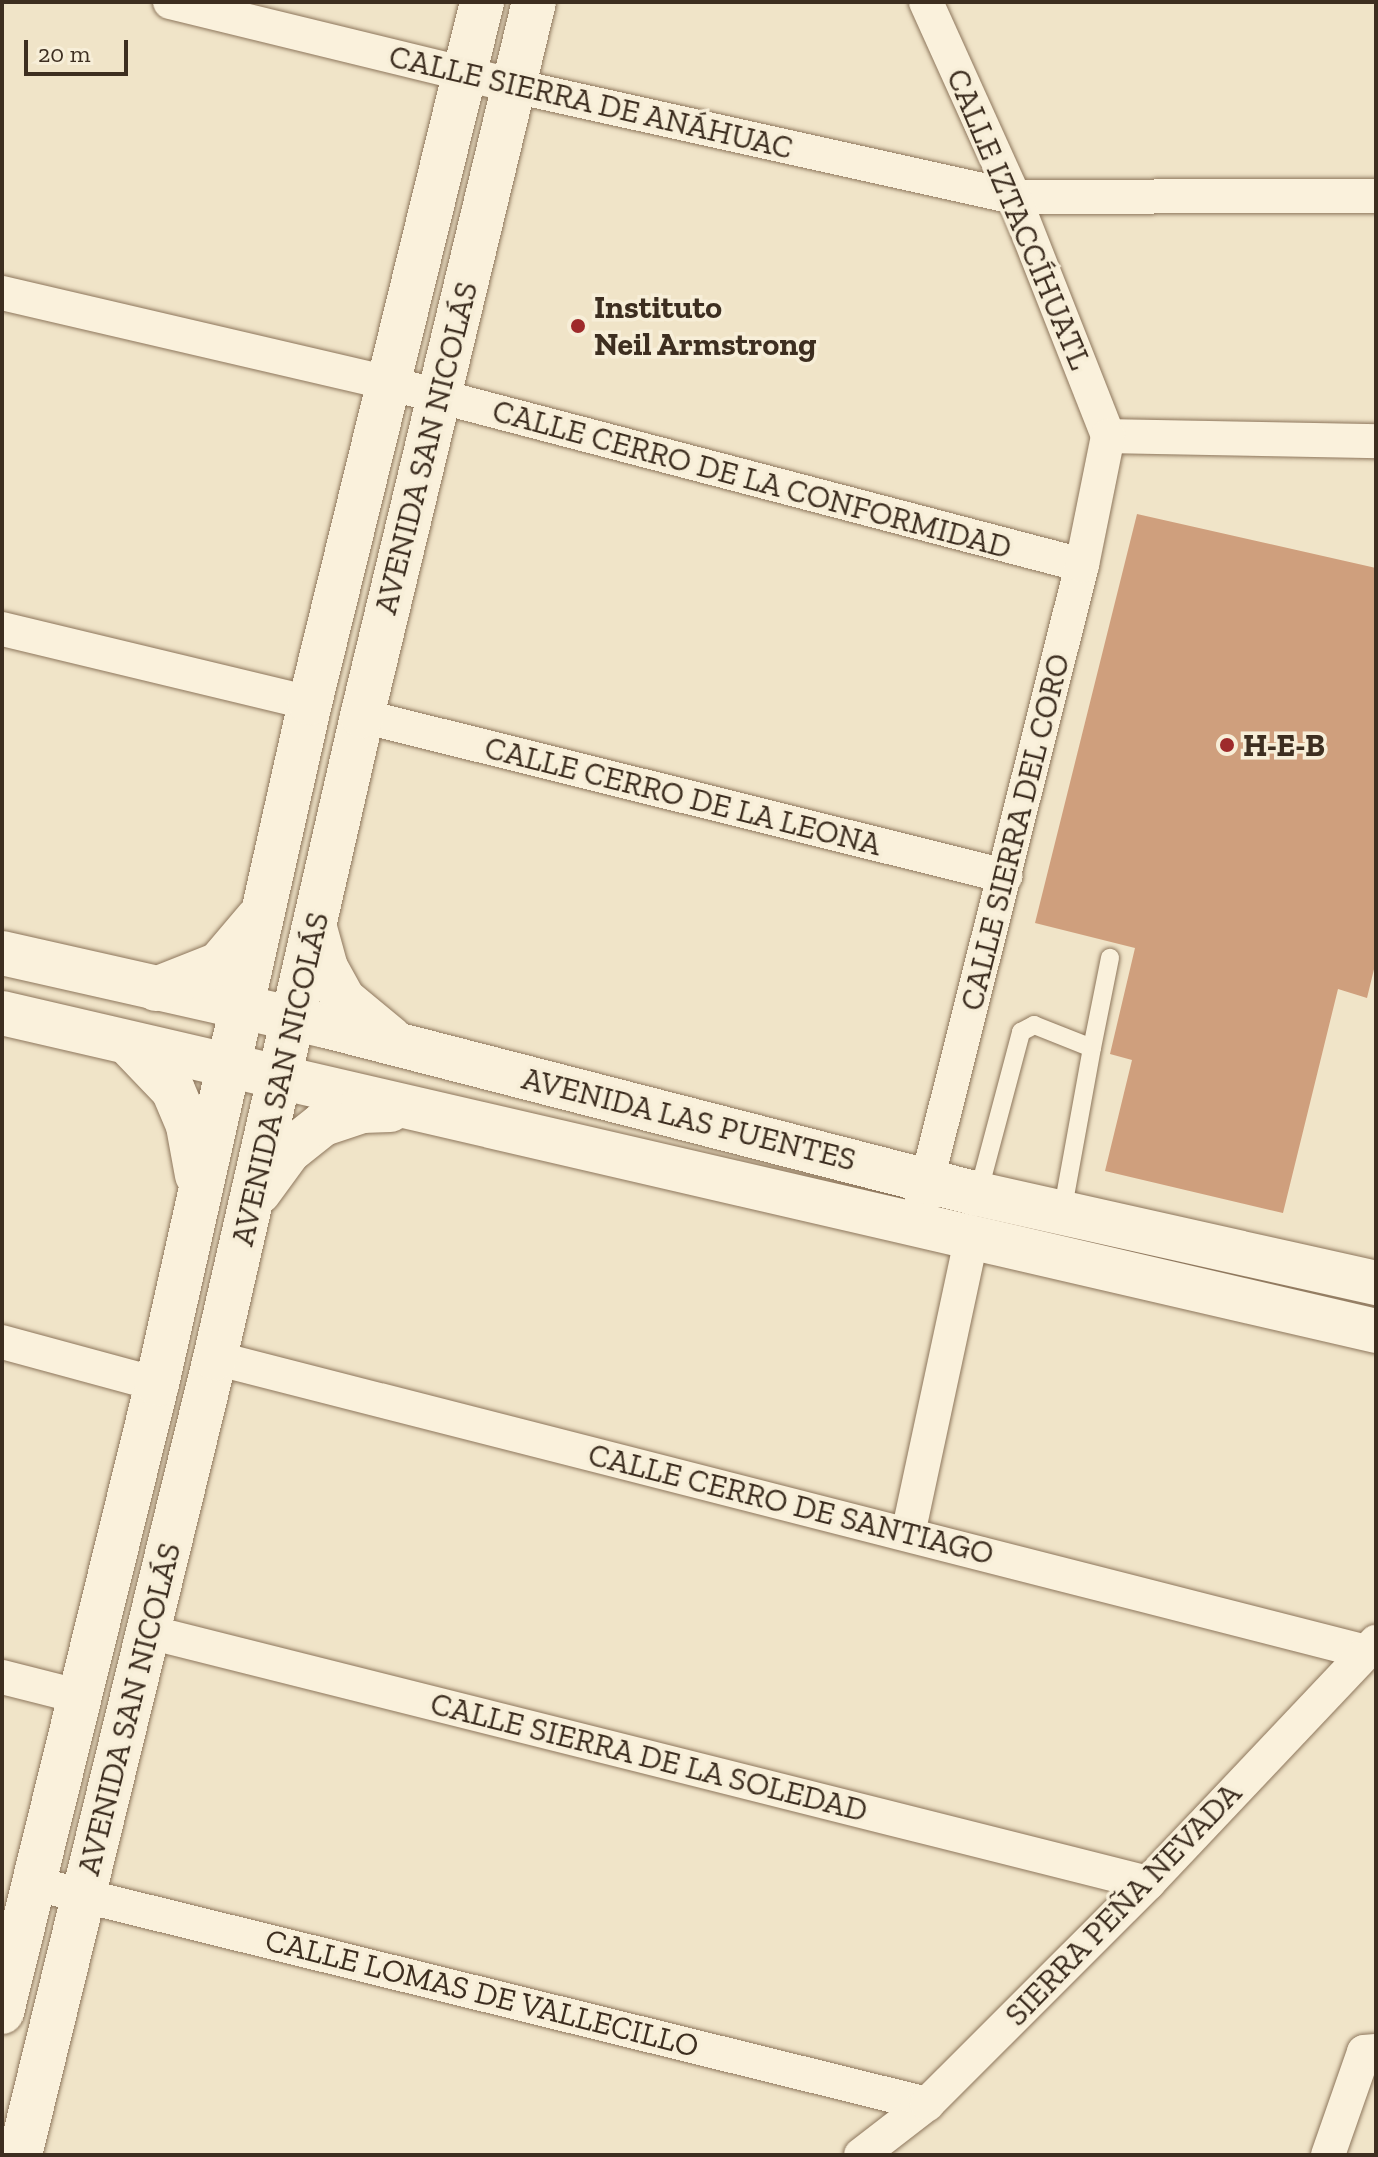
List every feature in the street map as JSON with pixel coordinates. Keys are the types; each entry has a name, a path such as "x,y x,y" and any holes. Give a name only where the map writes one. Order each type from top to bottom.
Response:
{"street":[{"name":"CALLE SIERRA DE ANÁHUAC","path":"170,2 465,75 1014,197 1376,196"},
{"name":"AVENIDA SAN NICOLÁS","path":"3,2003 36,1884 157,1384 310,703 392,384 482,2"},
{"name":"AVENIDA SAN NICOLÁS","path":"20,2155 215,1358 362,716 534,2"},
{"name":"CALLE IZTACCÍHUATL","path":"926,2 1014,197 1108,436"},
{"name":"CALLE CERRO DE LA CONFORMIDAD","path":"2,293 392,384 1082,565"},
{"path":"1108,436 1376,441"},
{"name":"CALLE SIERRA DEL CORO","path":"916,1227 1082,565 1108,436"},
{"path":"2,629 310,703"},
{"name":"CALLE CERRO DE LA LEONA","path":"362,716 1005,876"},
{"path":"156,989 219,964 262,913"},
{"path":"315,928 326,968 344,1000 398,1044"},
{"name":"AVENIDA LAS PUENTES","path":"2,953 398,1044 978,1194 1376,1283"},
{"name":"AVENIDA LAS PUENTES","path":"2,1013 227,1068 279,1077 916,1227 1376,1331"},
{"path":"128,1043 173,1090 196,1155 199,1196"},
{"path":"249,1208 289,1151 323,1124 362,1111 413,1109"},
{"path":"908,1534 971,1239"},
{"path":"1048,1255 1095,1247 1314,1296 1327,1271"},
{"path":"2,1342 157,1384"},
{"name":"CALLE CERRO DE SANTIAGO","path":"215,1358 908,1534 1371,1647"},
{"name":"CALLE SIERRA DE LA SOLEDAD","path":"149,1632 1148,1883"},
{"name":"SIERRA PEÑA NEVADA","path":"861,2155 927,2104 1148,1883 1371,1647"},
{"path":"2,1677 81,1697"},
{"name":"CALLE LOMAS DE VALLECILLO","path":"36,1884 927,2104"},
{"path":"1328,2155 1372,2050"}],"lane":[{"path":"1062,1213 1110,958"},
{"path":"978,1194 1023,1029 1034,1025 1092,1048"}],"building":[{"name":"H-E-B","path":"1137,514 1376,568 1376,961 1367,998 1338,989 1283,1213 1105,1171 1132,1060 1110,1054 1135,948 1035,923"}],"place":[{"name":"Instituto Neil Armstrong","path":"578,326"},
{"name":"H-E-B","path":"1227,745"}]}
